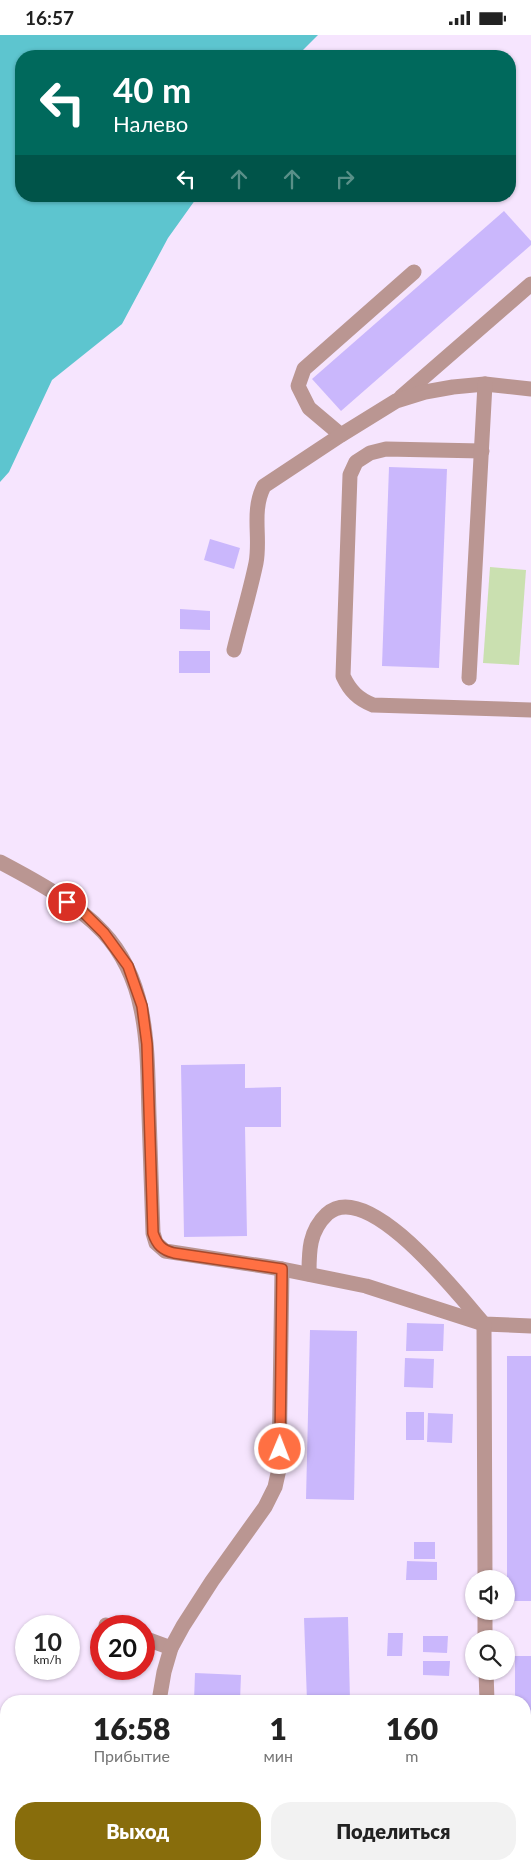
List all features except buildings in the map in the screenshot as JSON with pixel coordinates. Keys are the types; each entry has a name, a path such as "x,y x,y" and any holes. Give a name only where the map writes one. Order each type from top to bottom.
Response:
{"lane":[{"path":"341,435 309,408 298,386 304,369 414,272"},
{"path":"234,650 256,561 256,511 259,495 264,486 396,401 531,284"},
{"path":"396,401 425,392 486,384 531,389"},
{"path":"470,678 486,384"},
{"path":"482,451 386,449 370,453 356,462 350,475 343,676 348,688 360,700 373,705 531,710"},
{"path":"0,862 82,911 104,933 128,966 142,1006 147,1044 153,1233 156,1243 165,1251 282,1269 366,1286 484,1324 531,1326"},
{"path":"309,1274 309,1252 312,1234 320,1221 330,1211 344,1207 360,1209 398,1231 484,1324 485,1570"},
{"path":"160,1695 171,1648 183,1626 212,1581 265,1507 274,1487 279,1469 282,1269"},
{"path":"155,1643 171,1648"},
{"path":"486,1680 487,1695"}],"green space":[{"path":"490,567 526,570 519,665 483,663"}],"water":[{"path":"0,35 318,35 303,50 15,50 15,202 194,202 168,238 122,324 52,380 9,472 0,482"}],"route":[{"path":"67,902 82,911 104,933 128,966 142,1006 147,1044 153,1233 156,1243 165,1251 174,1253 282,1269 280,1449"}]}
